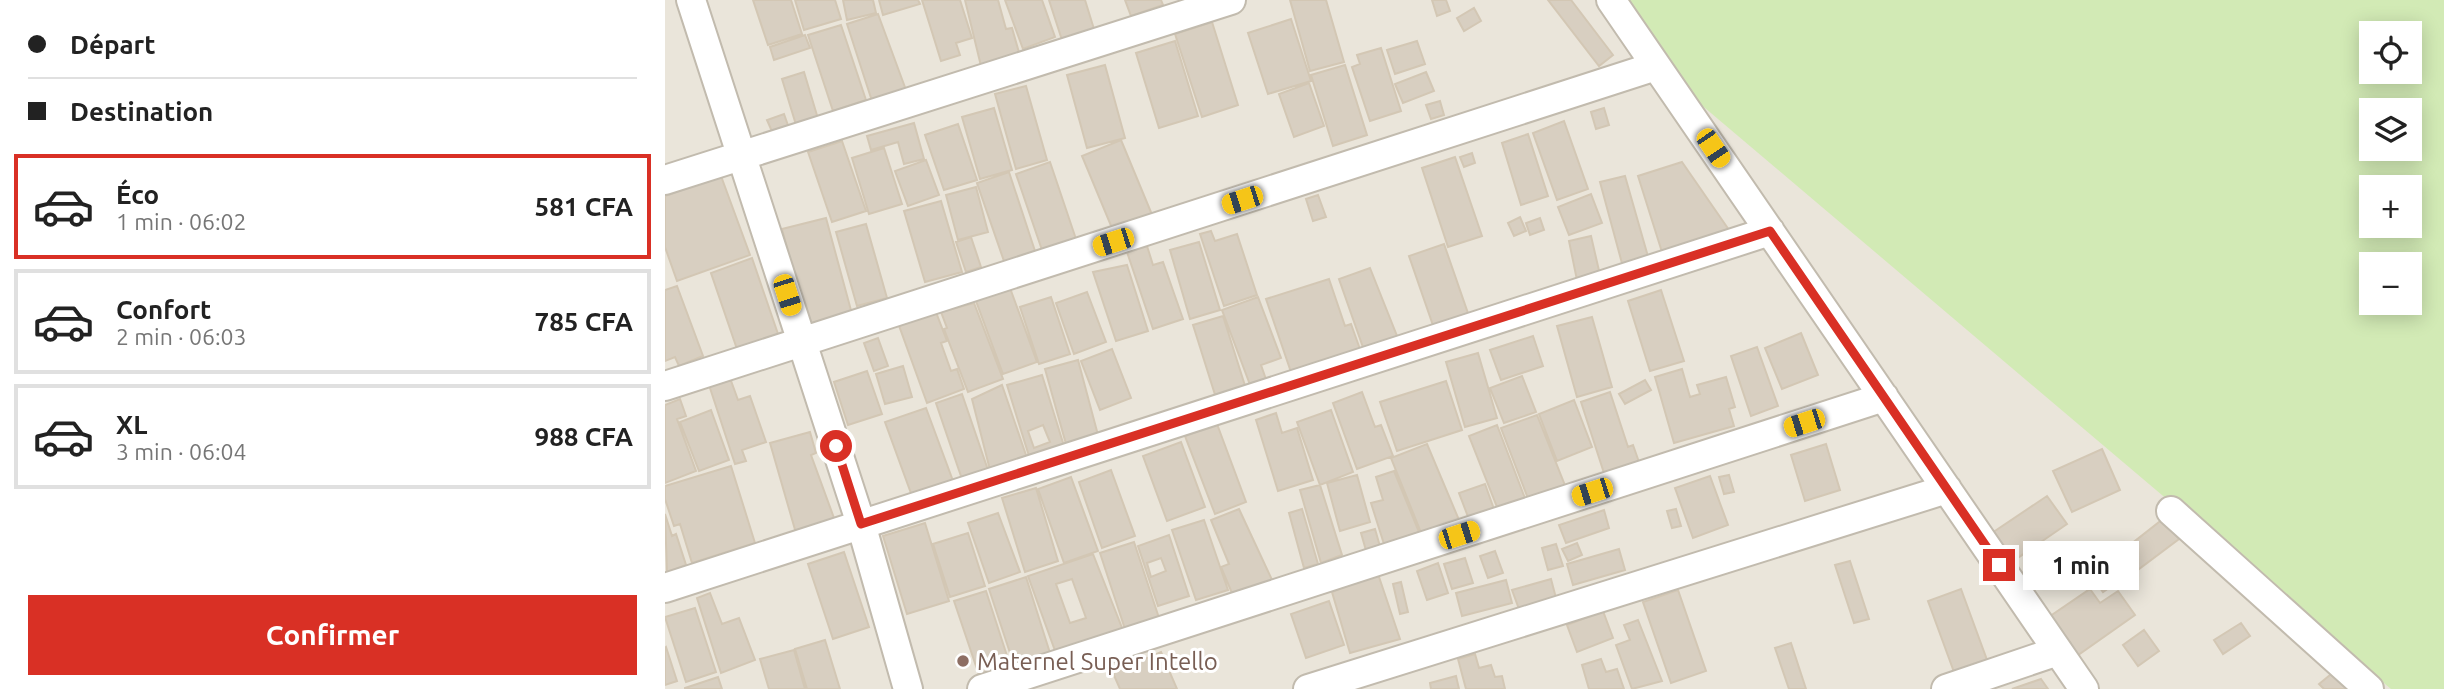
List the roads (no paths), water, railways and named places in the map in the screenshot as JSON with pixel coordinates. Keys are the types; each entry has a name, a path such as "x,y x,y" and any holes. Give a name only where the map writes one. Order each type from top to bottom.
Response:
{"street":[{"path":"691,0 861,524 908,689"},
{"path":"665,180 1231,0"},
{"path":"1611,0 2084,689"},
{"path":"665,386 1656,66"},
{"path":"665,587 1770,231"},
{"path":"982,689 1884,397"},
{"path":"1308,689 1367,680 1947,489"},
{"path":"2171,512 2369,689"},
{"path":"1946,689 2058,651"}],"place":[{"name":"Maternel Super Intello","path":"963,661"}]}
